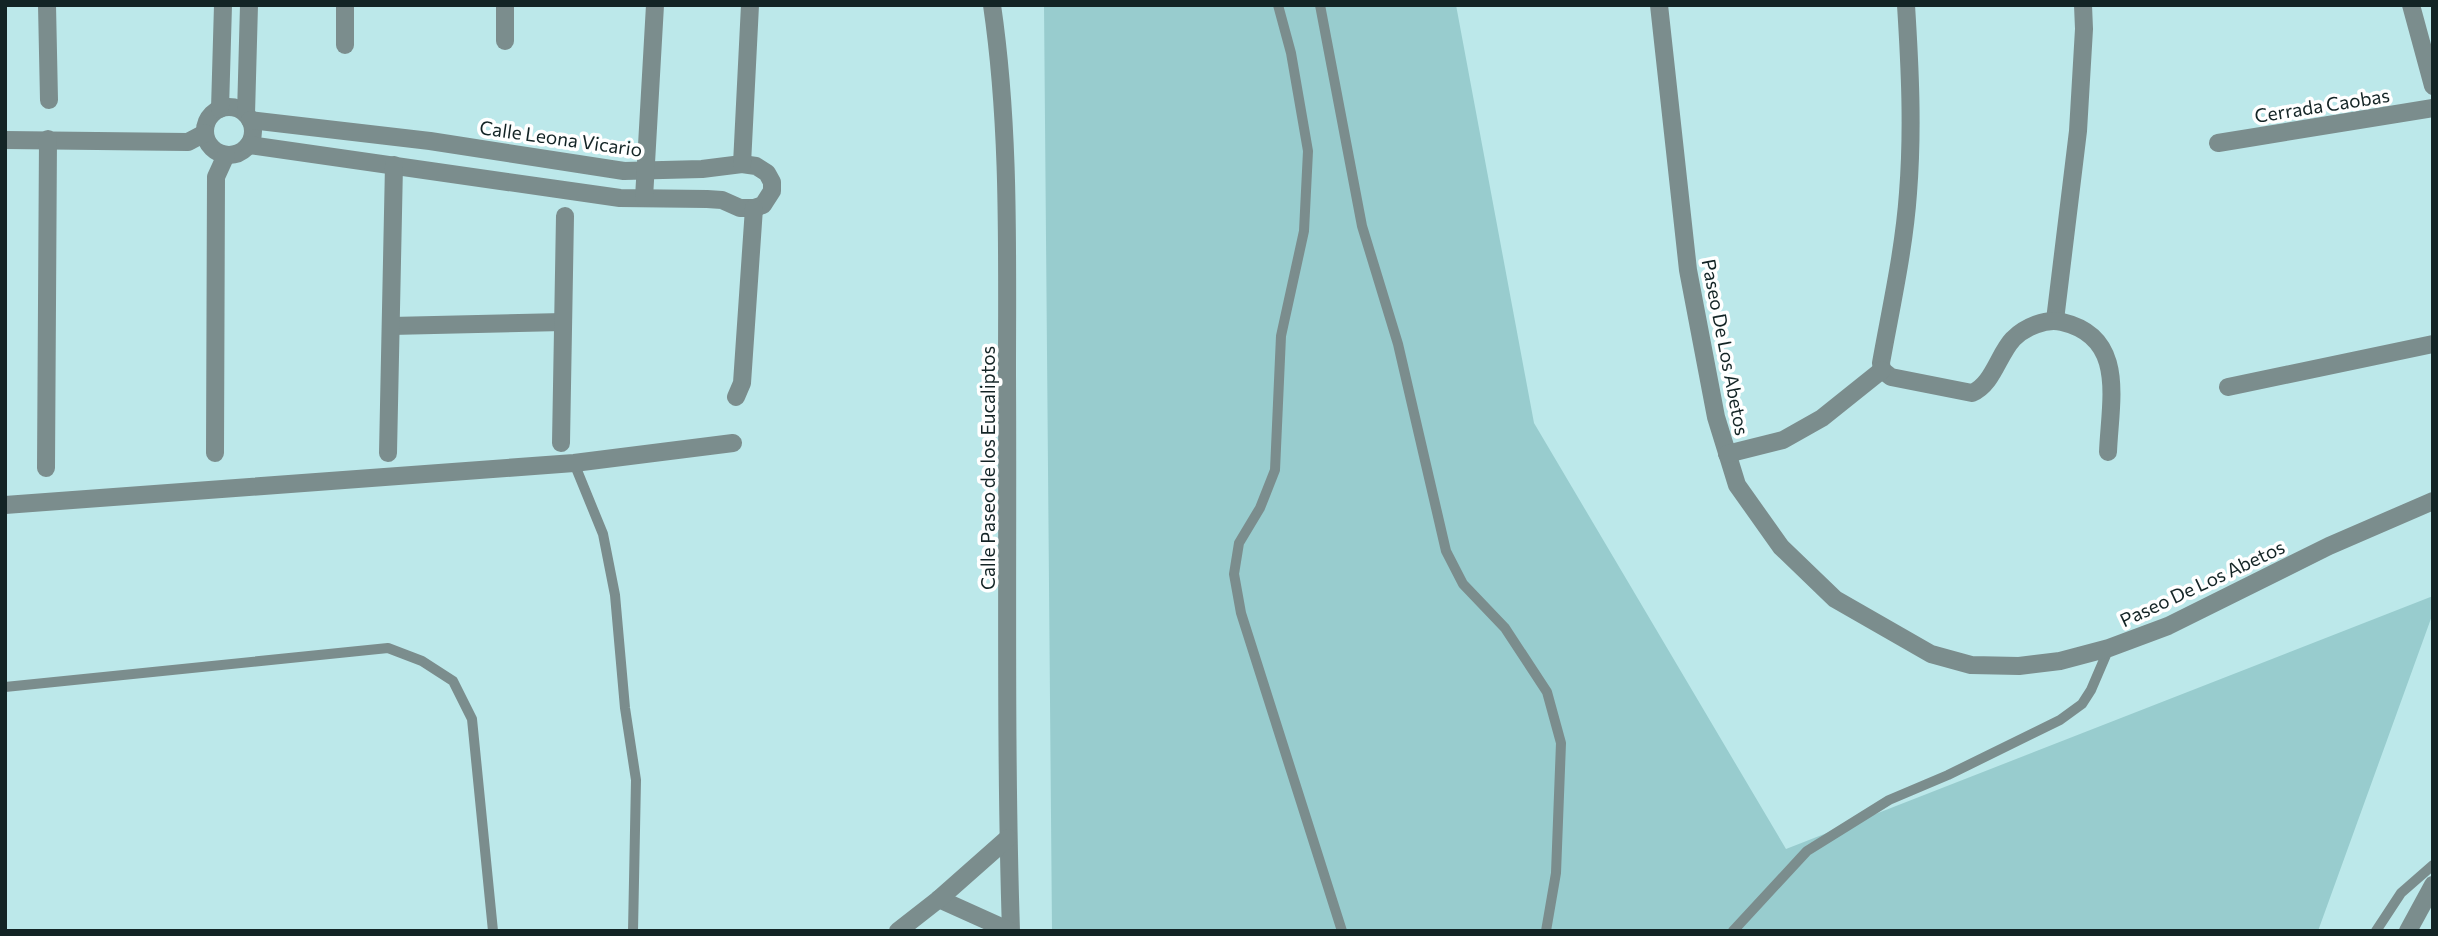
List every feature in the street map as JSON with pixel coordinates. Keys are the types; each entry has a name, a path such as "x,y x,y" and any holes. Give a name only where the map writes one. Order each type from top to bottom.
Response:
{"street":[{"path":"47,5 49,100"},
{"path":"220,109 223,5"},
{"path":"248,117 238,109 220,109 212,115 205,133 212,148 226,155 238,153 249,145 253,137 248,117 249,5"},
{"path":"345,5 345,45"},
{"path":"505,5 505,41"},
{"path":"644,198 655,5"},
{"path":"249,145 607,196 722,200 740,208 754,208 768,200 772,182 767,173 756,166 742,164 750,5"},
{"name":"Calle Paseo de los Eucaliptos","path":"992,5 1004,109 1006,186 1008,838 1011,931"},
{"name":"Paseo De Los Abetos","path":"1659,5 1688,270 1716,417 1737,485 1781,547 1835,599 1931,653 1971,665 2019,666 2060,661 2109,648 2168,626 2329,546 2433,501"},
{"path":"1906,5 1912,103 1908,193 1882,370 1891,377 1972,393 1979,390 1987,380 2014,338 2034,325 2055,320 2075,325 2091,333 2105,351 2112,375 2108,452"},
{"path":"2055,320 2078,131 2083,5"},
{"path":"2411,5 2433,86"},
{"name":"Cerrada Caobas","path":"2218,143 2433,108"},
{"name":"Calle Leona Vicario","path":"248,117 430,141 624,171 702,169 742,164"},
{"path":"5,140 188,142 205,133"},
{"path":"46,468 48,139"},
{"path":"425,169 430,141"},
{"path":"215,453 216,177 226,155"},
{"path":"388,453 394,165"},
{"path":"736,397 742,383 754,208"},
{"path":"561,443 565,216"},
{"path":"391,326 563,322"},
{"path":"2228,387 2433,344"},
{"path":"1727,454 1783,440 1822,418 1882,370"},
{"path":"5,505 574,463 733,443"},
{"path":"898,931 1008,838"},
{"path":"2408,931 2433,885"},
{"path":"939,899 1011,931"}],"lane":[{"path":"1278,5 1291,52 1308,151 1304,231 1281,336 1275,470 1261,508 1239,543 1234,574 1241,613 1342,931"},
{"path":"1320,5 1362,226 1398,344 1446,551 1463,583 1505,628 1547,692 1561,743 1556,873 1546,931"},
{"path":"574,463 603,534 615,594 625,708 636,780 633,931"},
{"path":"5,687 388,648 422,661 453,681 472,719 493,931"},
{"path":"1733,931 1807,851 1889,800 1948,775 2060,720 2071,712 2091,690 2109,648"},
{"path":"2376,931 2400,893 2433,865"}],"shaded area":[{"path":"1044,5 1456,5 1534,423 1786,849 2433,596 2433,613 2318,931 1052,931"}]}
